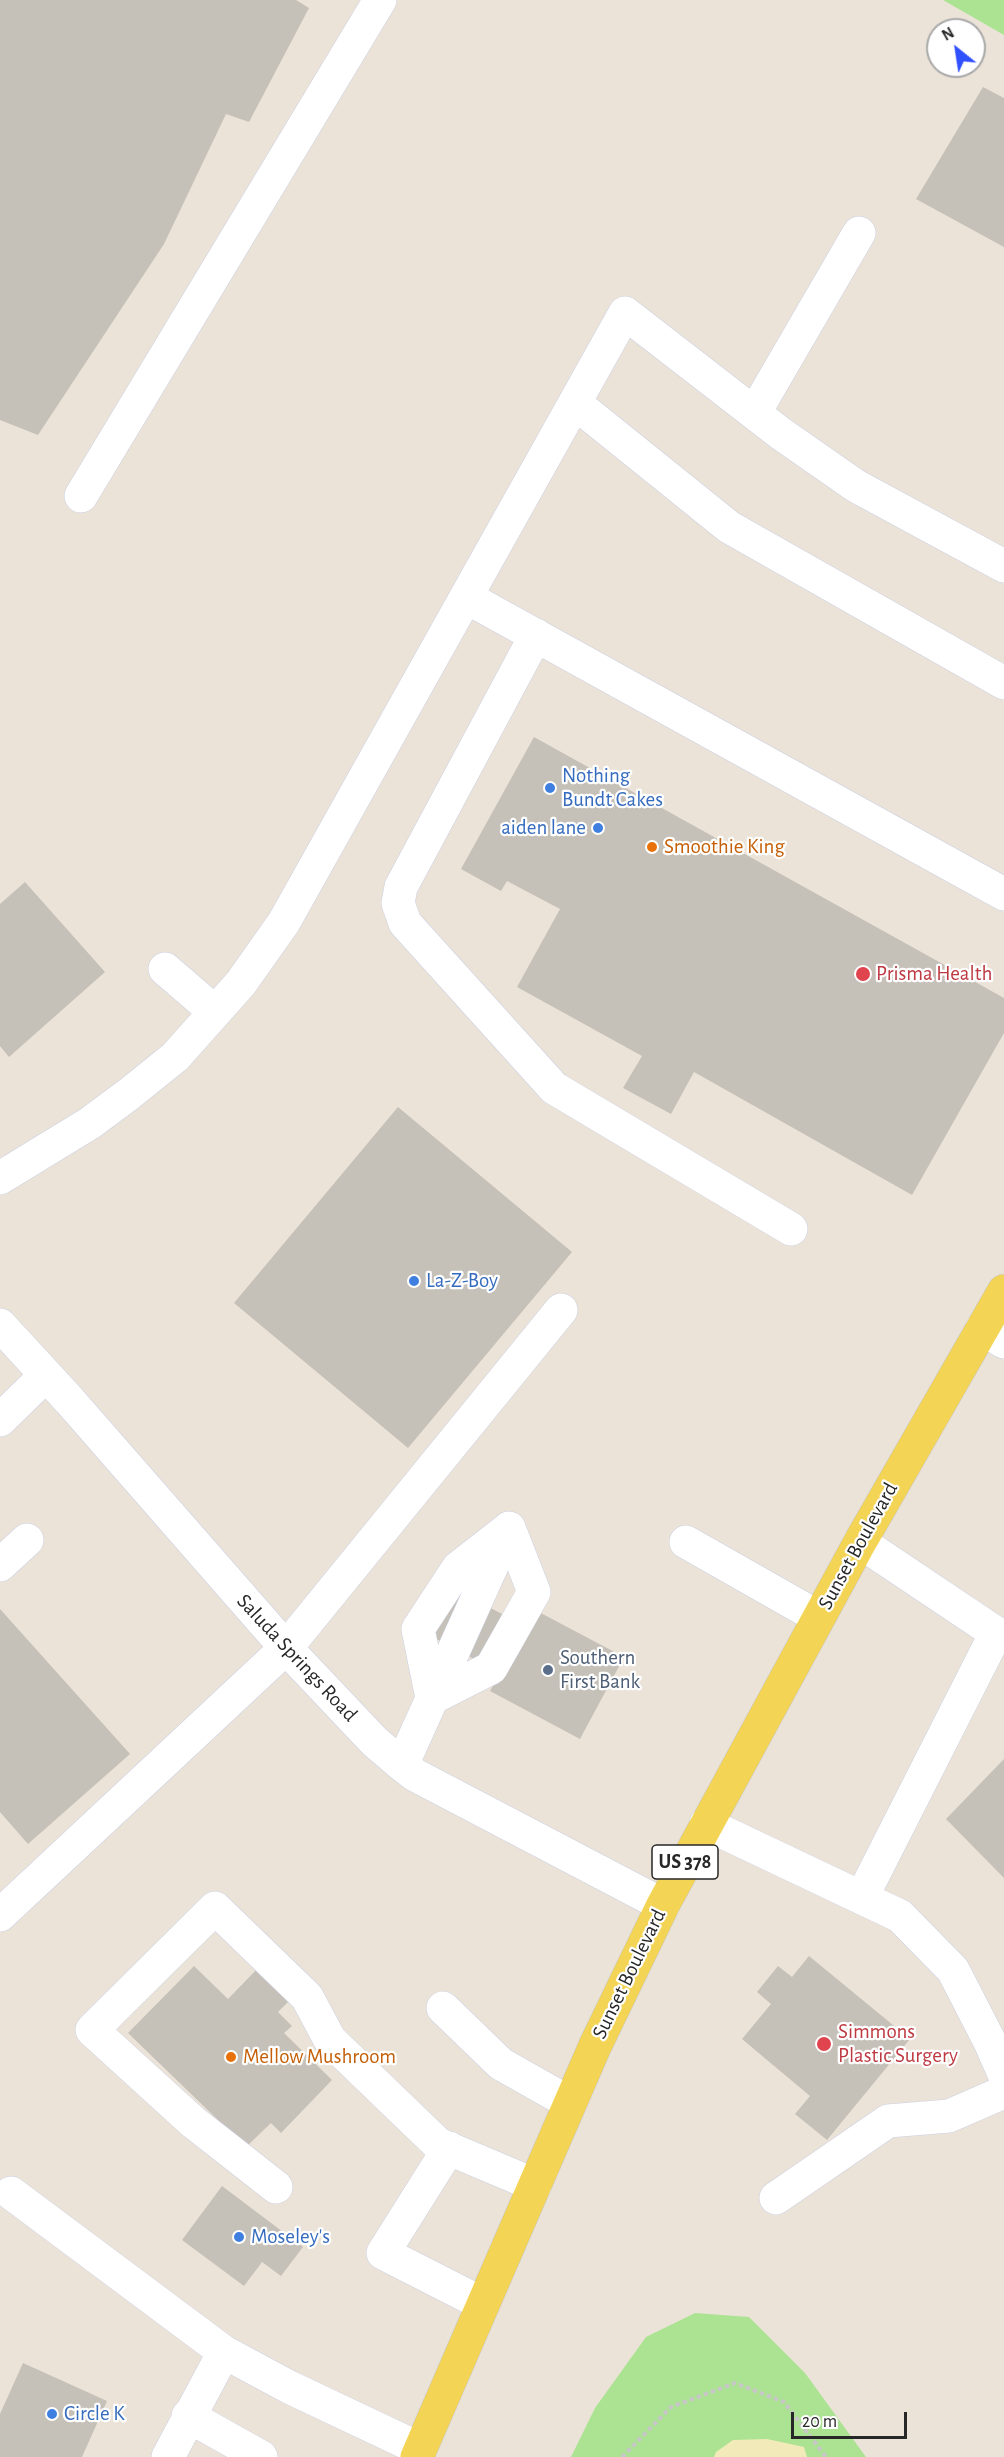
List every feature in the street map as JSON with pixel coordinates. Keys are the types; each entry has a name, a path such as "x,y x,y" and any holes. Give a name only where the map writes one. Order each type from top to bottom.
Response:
{"main road":[{"name":"Sunset Boulevard","path":"418,2453 570,2103 663,1905 860,1542 993,1336 1004,1291"}],"street":[{"path":"81,496 380,0"},
{"path":"755,412 859,232"},
{"path":"0,1178 90,1123 175,1057 241,983 284,922 626,313 780,433 856,486 1004,566"},
{"path":"575,404 729,526 1004,683"},
{"path":"466,597 1004,894"},
{"path":"536,635 401,887 398,903 405,922 554,1088 790,1229"},
{"path":"165,969 215,1012"},
{"path":"3,1906 286,1648 561,1310"},
{"name":"Saluda Springs Road","path":"0,1325 286,1648 374,1741 416,1775 663,1905"},
{"path":"0,1420 46,1375"},
{"path":"402,1765 432,1698 478,1601 509,1528 534,1592 491,1668 432,1698"},
{"path":"0,1565 27,1540"},
{"path":"686,1542 818,1617"},
{"path":"860,1542 996,1633 862,1897"},
{"path":"705,1824 900,1916 953,1970 1004,2074"},
{"path":"276,2187 193,2122 92,2030 215,1908 308,1997 330,2040 438,2144 535,2185"},
{"path":"443,2008 501,2064 570,2103"},
{"path":"776,2198 888,2121 949,2116 1004,2092"},
{"path":"449,2148 384,2253 483,2304"},
{"path":"11,2193 224,2352 418,2453"},
{"path":"168,2457 224,2352"},
{"path":"188,2416 261,2457"}],"path":[{"path":"622,2457 671,2408 735,2384 784,2402 826,2457"}],"green space":[{"path":"943,0 1004,0 1004,35 986,25 986,18 974,18"},
{"path":"695,2313 749,2317 805,2373 866,2457 571,2457 595,2408 646,2337"}],"sand":[{"path":"767,2439 804,2447 807,2457 714,2457 716,2452 733,2440"}],"building":[{"path":"0,0 296,0 309,8 249,122 226,114 164,244 38,435 0,420"},
{"path":"983,87 1004,98 1004,247 916,199"},
{"path":"534,737 1004,998 1004,1033 912,1195 694,1072 671,1114 623,1088 642,1056 517,987 560,909 507,881 501,891 461,869"},
{"path":"25,882 105,972 9,1057 0,1046 0,904"},
{"path":"398,1107 572,1252 408,1448 234,1303"},
{"path":"454,1589 527,1627 535,1610 624,1657 580,1739 490,1691 500,1673 429,1635"},
{"path":"0,1609 130,1754 28,1844 0,1812"},
{"path":"1004,1759 1004,1878 946,1819"},
{"path":"809,1956 910,2039 827,2140 795,2114 810,2096 742,2039 771,2004 757,1992 778,1966 792,1977"},
{"name":"Mellow Mushroom","path":"194,1966 228,1999 260,1966 292,1998 278,2012 292,2026 284,2033 332,2080 281,2133 271,2123 246,2147 128,2033"},
{"path":"222,2186 303,2247 281,2276 262,2262 244,2286 182,2240"},
{"path":"23,2363 107,2401 82,2457 0,2457 0,2414"}],"place":[{"name":"Nothing Bundt Cakes","path":"550,788"},
{"name":"aiden lane","path":"598,828"},
{"name":"Smoothie King","path":"652,847"},
{"name":"Prisma Health","path":"863,974"},
{"name":"La-Z-Boy","path":"414,1281"},
{"name":"Southern First Bank","path":"548,1670"},
{"name":"Simmons Plastic Surgery","path":"824,2044"},
{"name":"Mellow Mushroom","path":"231,2057"},
{"name":"Moseley's","path":"239,2237"},
{"name":"Circle K","path":"52,2414"}]}
